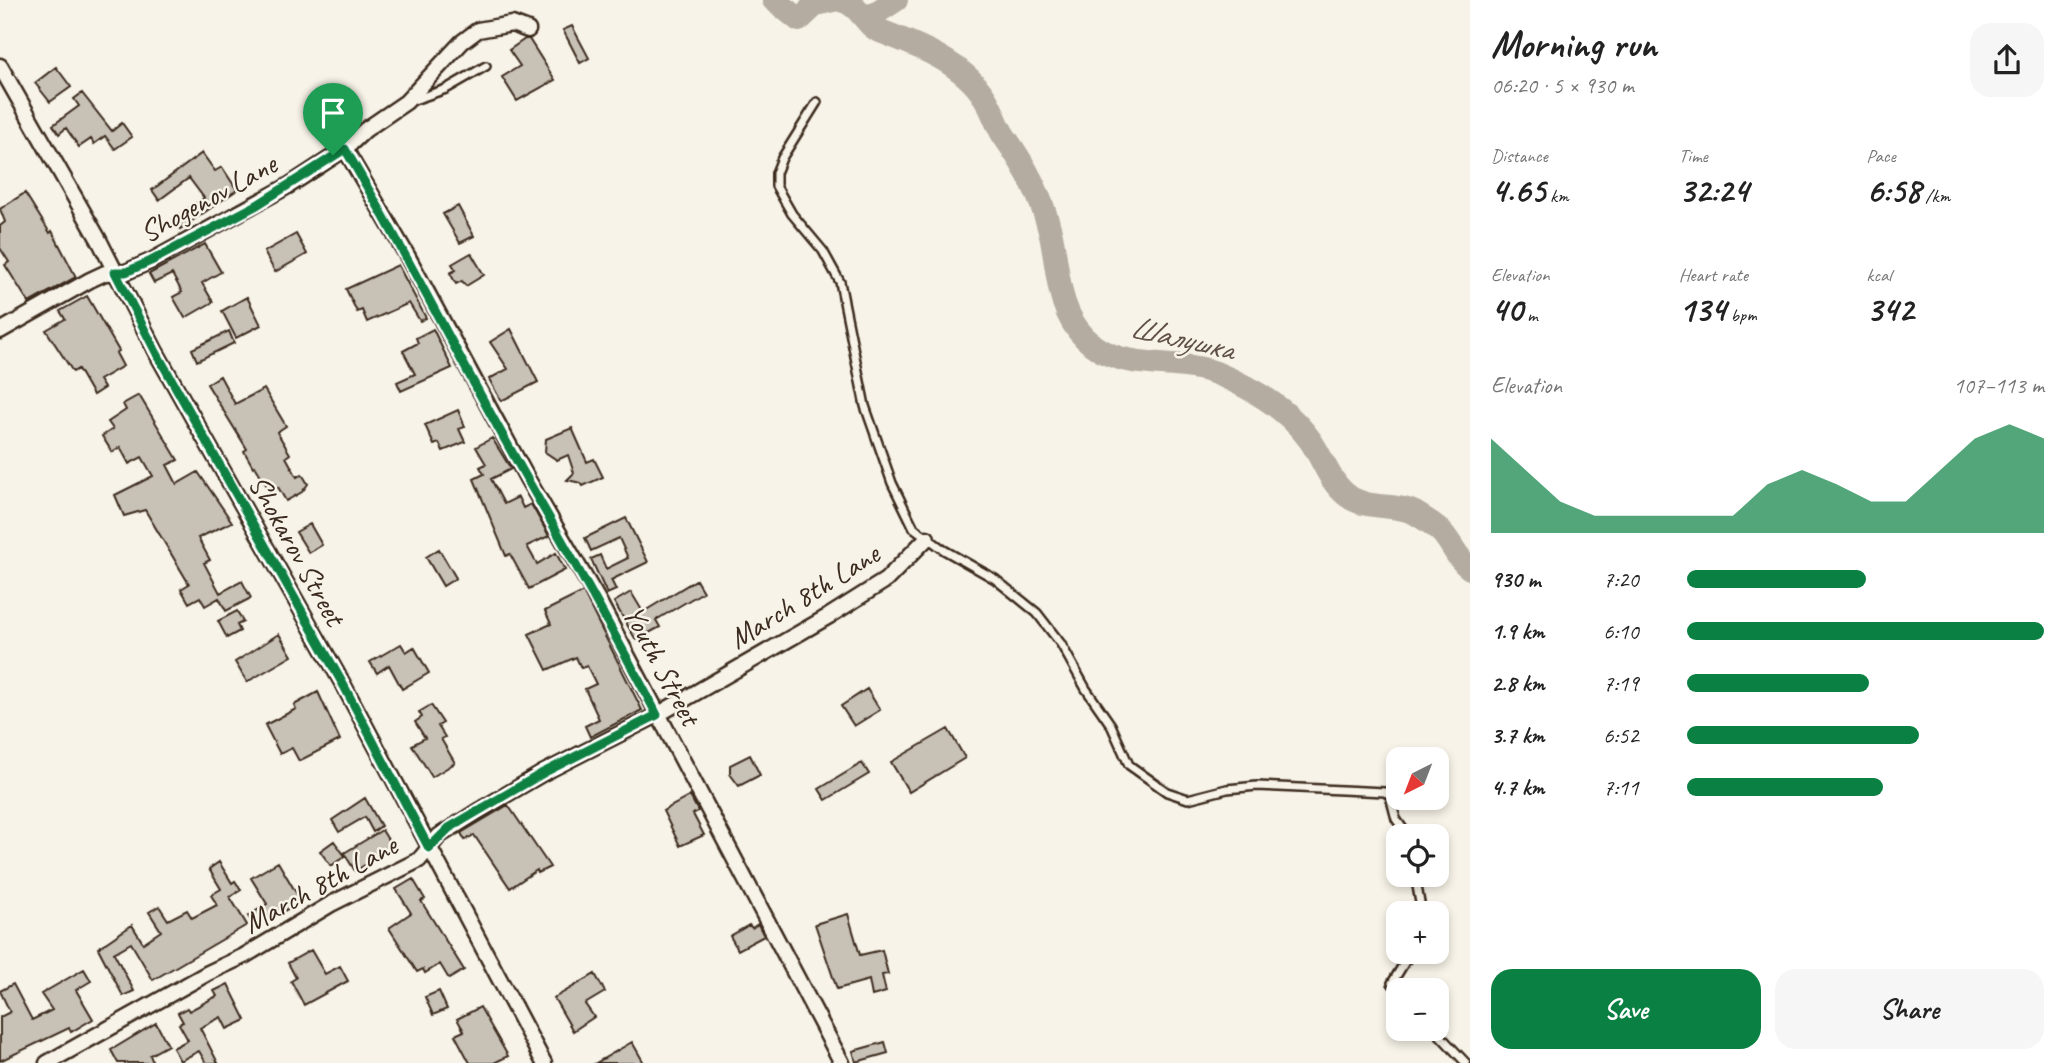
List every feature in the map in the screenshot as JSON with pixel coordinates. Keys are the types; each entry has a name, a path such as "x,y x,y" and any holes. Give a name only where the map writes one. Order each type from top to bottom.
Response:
{"street":[{"name":"Shogenov Lane","path":"0,331 90,280 115,272 126,272 151,261 245,211 345,149 365,130 406,102 462,42 478,30 512,24 528,30"},
{"name":"Shokarov Street","path":"0,66 115,272 156,352 344,686 544,1063"},
{"name":"Youth Street","path":"345,149 408,257 522,470 597,598 842,1063"},
{"name":"March 8th Lane","path":"47,1063 208,973 244,956 331,904 419,860 449,828 543,773 657,715 886,580 927,538"}],"lane":[{"path":"406,102 446,89 486,66"},
{"path":"817,102 782,158 775,173 776,186 836,274 849,316 865,406 904,510 914,528 995,579 1043,619 1111,725 1129,765 1167,792 1188,799 1227,789 1257,786 1385,792 1390,796 1400,824"},
{"path":"1445,1041 1466,1063"}],"building":[{"path":"572,26 589,58 580,63 563,30"},
{"path":"529,39 555,80 517,101 502,77 520,66 509,50"},
{"path":"56,67 71,87 50,102 35,83"},
{"path":"82,93 112,131 122,123 132,137 115,149 105,136 94,144 91,139 79,147 66,128 59,134 53,125 79,106 74,99"},
{"path":"202,153 215,171 222,167 237,190 180,229 173,219 204,198 189,178 159,200 152,190"},
{"path":"25,193 50,233 52,231 76,277 29,303 5,265 9,262 0,248 0,226 5,222 0,209"},
{"path":"458,206 474,236 460,243 443,214"},
{"path":"296,234 307,254 275,272 264,252"},
{"path":"205,244 221,272 202,283 213,302 185,318 173,297 182,292 172,274 154,283 149,274"},
{"path":"471,253 484,275 466,286 462,281 456,284 450,273 456,270 452,264"},
{"path":"398,265 426,318 420,321 409,303 367,322 362,310 357,312 346,289"},
{"path":"87,296 119,351 116,353 123,366 99,380 104,388 93,395 78,369 73,372 46,330 65,319 60,311"},
{"path":"247,297 261,325 236,338 222,311"},
{"path":"433,329 452,368 401,391 397,382 415,374 403,351 418,343 416,338"},
{"path":"511,329 538,382 501,401 489,379 508,369 490,342"},
{"path":"229,331 234,343 197,361 192,349"},
{"path":"220,376 235,404 264,389 286,426 277,432 290,454 286,457 297,477 302,474 308,484 302,492 286,501 278,487 270,491 255,466 253,467 244,451 247,449 207,384"},
{"path":"139,395 178,460 167,465 177,484 198,472 232,522 198,538 210,560 204,563 220,593 242,581 251,598 226,611 219,598 205,606 200,597 189,603 181,589 189,584 145,510 124,516 115,495 153,476 142,457 129,464 120,447 112,452 102,436 113,429 108,422 126,410 123,404"},
{"path":"458,410 465,427 459,429 465,442 443,451 439,443 434,445 425,425"},
{"path":"572,428 587,462 594,459 603,477 583,486 581,483 567,480 574,473 568,455 557,460 545,452 546,439"},
{"path":"492,438 511,469 491,479 504,504 518,497 523,508 531,504 549,536 527,546 537,564 556,553 565,570 529,589 510,554 506,556 474,479 484,474 480,467 486,464 476,447"},
{"path":"626,518 648,562 611,580 616,590 607,594 591,559 600,555 606,569 628,558 619,538 591,551 585,538"},
{"path":"310,524 322,545 309,553 296,532"},
{"path":"439,549 456,578 443,586 426,557"},
{"path":"696,580 703,592 656,620 660,627 636,640 614,602 631,592 643,612"},
{"path":"583,592 642,710 590,737 585,726 599,719 585,689 596,684 587,666 581,668 576,657 547,670 529,634 551,624 545,611"},
{"path":"237,611 243,622 237,625 240,631 227,638 218,621"},
{"path":"279,634 292,656 247,682 235,662"},
{"path":"401,644 406,652 414,647 429,673 402,689 389,665 377,673 370,662"},
{"path":"867,689 880,710 854,726 841,706"},
{"path":"318,692 340,740 299,761 292,748 280,754 265,725 296,709 294,705"},
{"path":"431,705 443,723 438,726 445,737 441,739 455,763 432,777 412,745 425,738 415,722 422,717 419,712"},
{"path":"948,729 965,758 909,792 891,762"},
{"path":"750,755 760,775 739,786 730,774 730,765"},
{"path":"862,763 869,774 826,800 819,789"},
{"path":"690,796 698,811 693,814 704,835 680,846 663,811"},
{"path":"365,798 381,826 373,832 365,817 339,832 332,820"},
{"path":"508,805 550,867 538,873 537,870 510,888 474,835 465,840 461,833"},
{"path":"382,830 393,848 355,871 344,853"},
{"path":"334,841 345,856 331,866 320,851"},
{"path":"219,862 232,883 235,881 241,890 230,897 247,925 153,980 131,943 114,953 134,991 123,996 98,948 132,925 143,943 161,931 149,912 159,906 168,920 187,910 192,918 217,905 211,895 221,889 209,869"},
{"path":"278,862 301,901 284,911 282,907 254,926 248,916 267,904 251,878"},
{"path":"413,879 425,899 421,901 464,970 449,979 440,964 425,973 423,969 417,972 389,928 411,913 396,889"},
{"path":"848,914 860,955 882,950 888,974 882,975 886,992 872,996 869,980 837,989 815,924"},
{"path":"758,924 764,936 738,950 730,936 749,925 752,928"},
{"path":"311,950 325,974 340,966 348,981 304,1005 291,981 296,978 288,963"},
{"path":"84,969 91,981 76,990 93,1019 71,1032 69,1028 0,1061 0,1017 10,1012 0,991 13,984 32,1020 52,1010 41,994"},
{"path":"595,974 605,992 585,1004 594,1017 573,1031 554,998"},
{"path":"228,984 246,1020 227,1029 221,1017 200,1028 218,1063 206,1063 199,1051 180,1061 173,1048 188,1040 179,1024 183,1022 178,1013 187,1008 189,1011 217,996 214,991"},
{"path":"439,991 447,1009 433,1015 425,997"},
{"path":"480,1007 508,1056 494,1063 470,1063 455,1035 464,1031 457,1019"},
{"path":"156,1023 168,1045 150,1055 153,1063 118,1063 111,1050"},
{"path":"632,1042 644,1063 596,1063"},
{"path":"885,1042 888,1053 856,1062 853,1051"}],"waterway":[{"name":"Шалушка","path":"774,0 799,20 816,4 833,0"},
{"name":"Шалушка","path":"840,0 853,6 875,28 938,56 976,85 1038,195 1051,235 1064,303 1085,338 1114,356 1130,361 1199,368 1216,373 1255,392 1280,409 1301,429 1315,447 1336,484 1348,496 1363,503 1415,513 1441,532 1470,568"},
{"path":"868,18 896,0"}],"route":[{"path":"345,149 408,257 486,407 597,598 657,715 543,773 449,828 429,848 344,686 156,352 115,272 126,272 151,261 257,205 333,155 345,149"}]}
